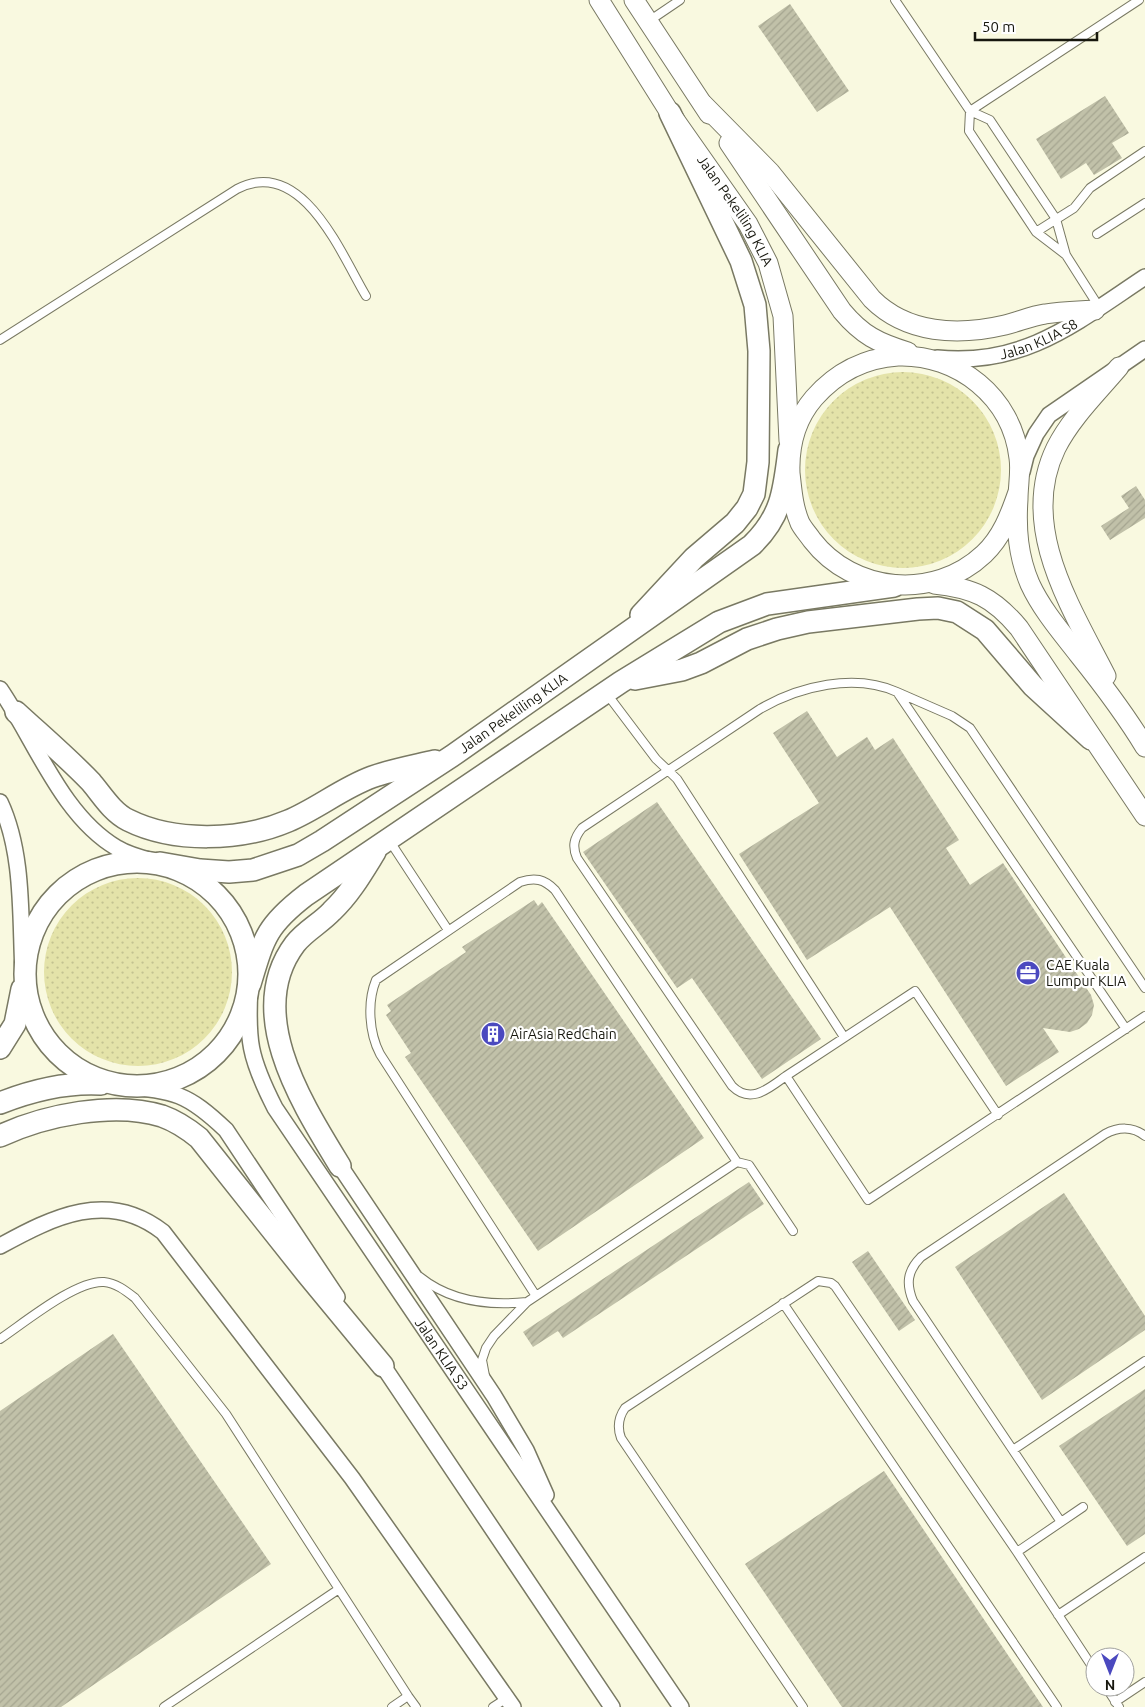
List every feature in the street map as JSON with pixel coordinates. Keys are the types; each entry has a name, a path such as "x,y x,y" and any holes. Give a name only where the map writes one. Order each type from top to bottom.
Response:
{"main road":[{"path":"612,646 694,558 735,523 747,508 754,494 757,478 759,351 756,305 741,261 670,113"},
{"name":"Jalan Pekeliling KLIA","path":"0,1048 15,1024 21,1004 28,940 43,910 66,886 94,869 127,862 160,863 200,870 229,872 253,870 281,862 322,841 452,756 728,565 766,532 776,515 783,496 789,450"},
{"name":"Jalan Pekeliling KLIA","path":"0,1104 39,1089 64,1085 122,1086 159,1084 194,1071 222,1048 241,1020 250,984 268,931 282,914 306,895 614,687 697,634 740,613 767,604 805,597 894,586"},
{"path":"614,687 682,670 701,663 747,639 777,629 808,622 938,608 957,612 985,630 1033,686 1091,739"},
{"path":"16,712 90,782 112,808 127,820 153,829 180,834 211,836 263,830 288,821 372,777 452,756"},
{"path":"340,1166 307,1113 285,1063 277,1033 276,994 279,977 295,943 331,913 346,896 383,844"},
{"name":"Jalan Pekeliling KLIA","path":"160,863 191,874 217,894 237,920 248,951 250,984"},
{"name":"Jalan Pekeliling KLIA","path":"23,973 26,1000 32,1016 51,1048 71,1066 95,1079 122,1086"},
{"path":"0,1136 37,1122 93,1112 141,1112 163,1116 183,1126 205,1146 383,1366"}],"street":[{"name":"Jalan Pekeliling KLIA","path":"599,0 670,113 748,224 768,263 783,316 792,498 800,524 824,555 856,576 894,586 929,583 958,572 983,555 998,538 1018,492 1019,458 1011,426 994,397 969,375 949,364 918,356 874,340 858,330 842,311 634,0"},
{"path":"702,104 770,172 872,299 884,311 900,320 919,327 962,331 983,330 1048,313 1097,309"},
{"name":"Jalan KLIA S8","path":"918,356 977,359 1009,353 1042,342 1097,309 1145,276"},
{"path":"1123,710 1049,616 1031,586 1022,561 1018,539 1018,492 1026,456 1036,434 1048,415 1145,348"},
{"name":"Jalan Pekeliling KLIA","path":"789,450 805,408 826,384 859,364 889,357 918,356"},
{"path":"1119,367 1069,427 1056,447 1044,485 1042,508 1045,532 1058,579 1123,710 1145,747"},
{"path":"929,583 960,587 979,594 1006,614 1019,628 1091,739 1145,816"},
{"path":"0,689 16,712 76,812 95,832 117,848 160,863"},
{"path":"0,802 12,838 16,865 23,973"},
{"name":"Jalan KLIA S3","path":"250,984 249,1044 254,1063 275,1108 681,1707"},
{"path":"122,1086 161,1090 185,1097 206,1111 226,1130 612,1707"},
{"path":"340,1166 494,1396 526,1450 562,1531"},
{"path":"0,1246 45,1222 89,1210 127,1213 152,1223 163,1232 352,1478 510,1702"}],"lane":[{"path":"649,21 680,0"},
{"path":"895,0 970,111 990,120 1056,219 1066,255 1097,309"},
{"path":"970,111 1139,0"},
{"path":"970,111 969,131 1036,232 1066,255"},
{"path":"1036,232 1074,208 1090,188 1145,151"},
{"path":"0,340 238,189 256,182 270,182 284,186 308,202 366,296"},
{"path":"1097,234 1145,203"},
{"path":"998,1115 915,991 761,1093 753,1095 738,1092 732,1086 577,858 574,850 574,841 582,828 760,709 789,695 840,684 874,685 897,692 952,716 970,728 1145,988"},
{"path":"614,687 656,759 677,779 844,1037"},
{"path":"897,692 1126,1029"},
{"path":"383,844 448,930"},
{"path":"536,1296 374,1042 372,999 376,980 520,882 539,879 548,883 738,1162 750,1165 794,1231"},
{"path":"786,1076 868,1200 1145,1016"},
{"path":"1061,1522 913,1302 908,1282 909,1272 921,1257 1105,1134 1123,1128 1133,1130 1145,1136"},
{"path":"494,1396 483,1372 482,1360 486,1348 494,1336 527,1302 738,1162"},
{"path":"400,1256 429,1284 445,1292 485,1304 527,1302"},
{"path":"803,1707 621,1438 619,1426 621,1414 625,1408 818,1281 831,1283 835,1286 1017,1552 1085,1656"},
{"path":"0,1339 74,1290 89,1284 104,1282 121,1287 135,1298 226,1414 416,1707"},
{"path":"783,1303 1057,1707"},
{"path":"1013,1450 1145,1361"},
{"path":"1017,1552 1084,1507"},
{"path":"1058,1615 1145,1557"},
{"path":"164,1707 339,1589"},
{"path":"1117,1704 1145,1682"},
{"path":"392,1707 408,1696"},
{"path":"493,1707 510,1702"}],"shaded area":[{"path":"903,372 931,376 949,384 965,394 979,408 997,442 1001,470 997,498 989,516 979,532 965,546 931,564 903,568 875,564 857,556 841,546 827,532 809,498 805,470 809,442 817,424 827,408 841,394 875,376"},
{"path":"129,878 147,878 165,882 182,889 198,899 211,912 225,936 232,963 232,981 225,1008 211,1032 198,1045 182,1055 165,1062 147,1066 129,1066 111,1062 94,1055 78,1045 65,1032 55,1016 48,999 44,981 44,963 48,945 55,928 65,912 78,899 94,889 111,882"}],"building":[{"path":"790,4 849,91 817,112 758,26"},
{"path":"1105,96 1129,133 1112,143 1122,158 1094,175 1086,163 1061,179 1036,139"},
{"path":"1136,486 1145,500 1145,518 1110,540 1101,526 1129,508 1121,496"},
{"path":"807,711 837,757 867,737 875,750 893,738 959,840 946,848 970,885 1003,863 1091,995 1094,1005 1092,1015 1087,1023 1079,1029 1070,1032 1043,1028 1059,1052 1006,1086 890,907 807,960 739,854 819,803 773,733"},
{"path":"657,802 821,1039 762,1079 692,978 677,988 583,852"},
{"path":"534,900 538,906 542,902 704,1138 538,1251 405,1057 411,1053 386,1015 391,1011 387,1005 466,952 462,947"},
{"path":"749,1182 764,1204 563,1338 558,1331 533,1347 523,1332"},
{"path":"1064,1193 1145,1316 1145,1330 1042,1400 955,1267"},
{"path":"868,1251 915,1320 899,1331 852,1262"},
{"path":"113,1334 271,1564 61,1707 0,1707 0,1411"},
{"path":"1145,1389 1145,1534 1127,1546 1059,1446"},
{"path":"884,1471 1043,1707 842,1707 745,1564"}],"place":[{"name":"CAE Kuala Lumpur KLIA","path":"1028,973"},
{"name":"AirAsia RedChain","path":"493,1034"}]}
